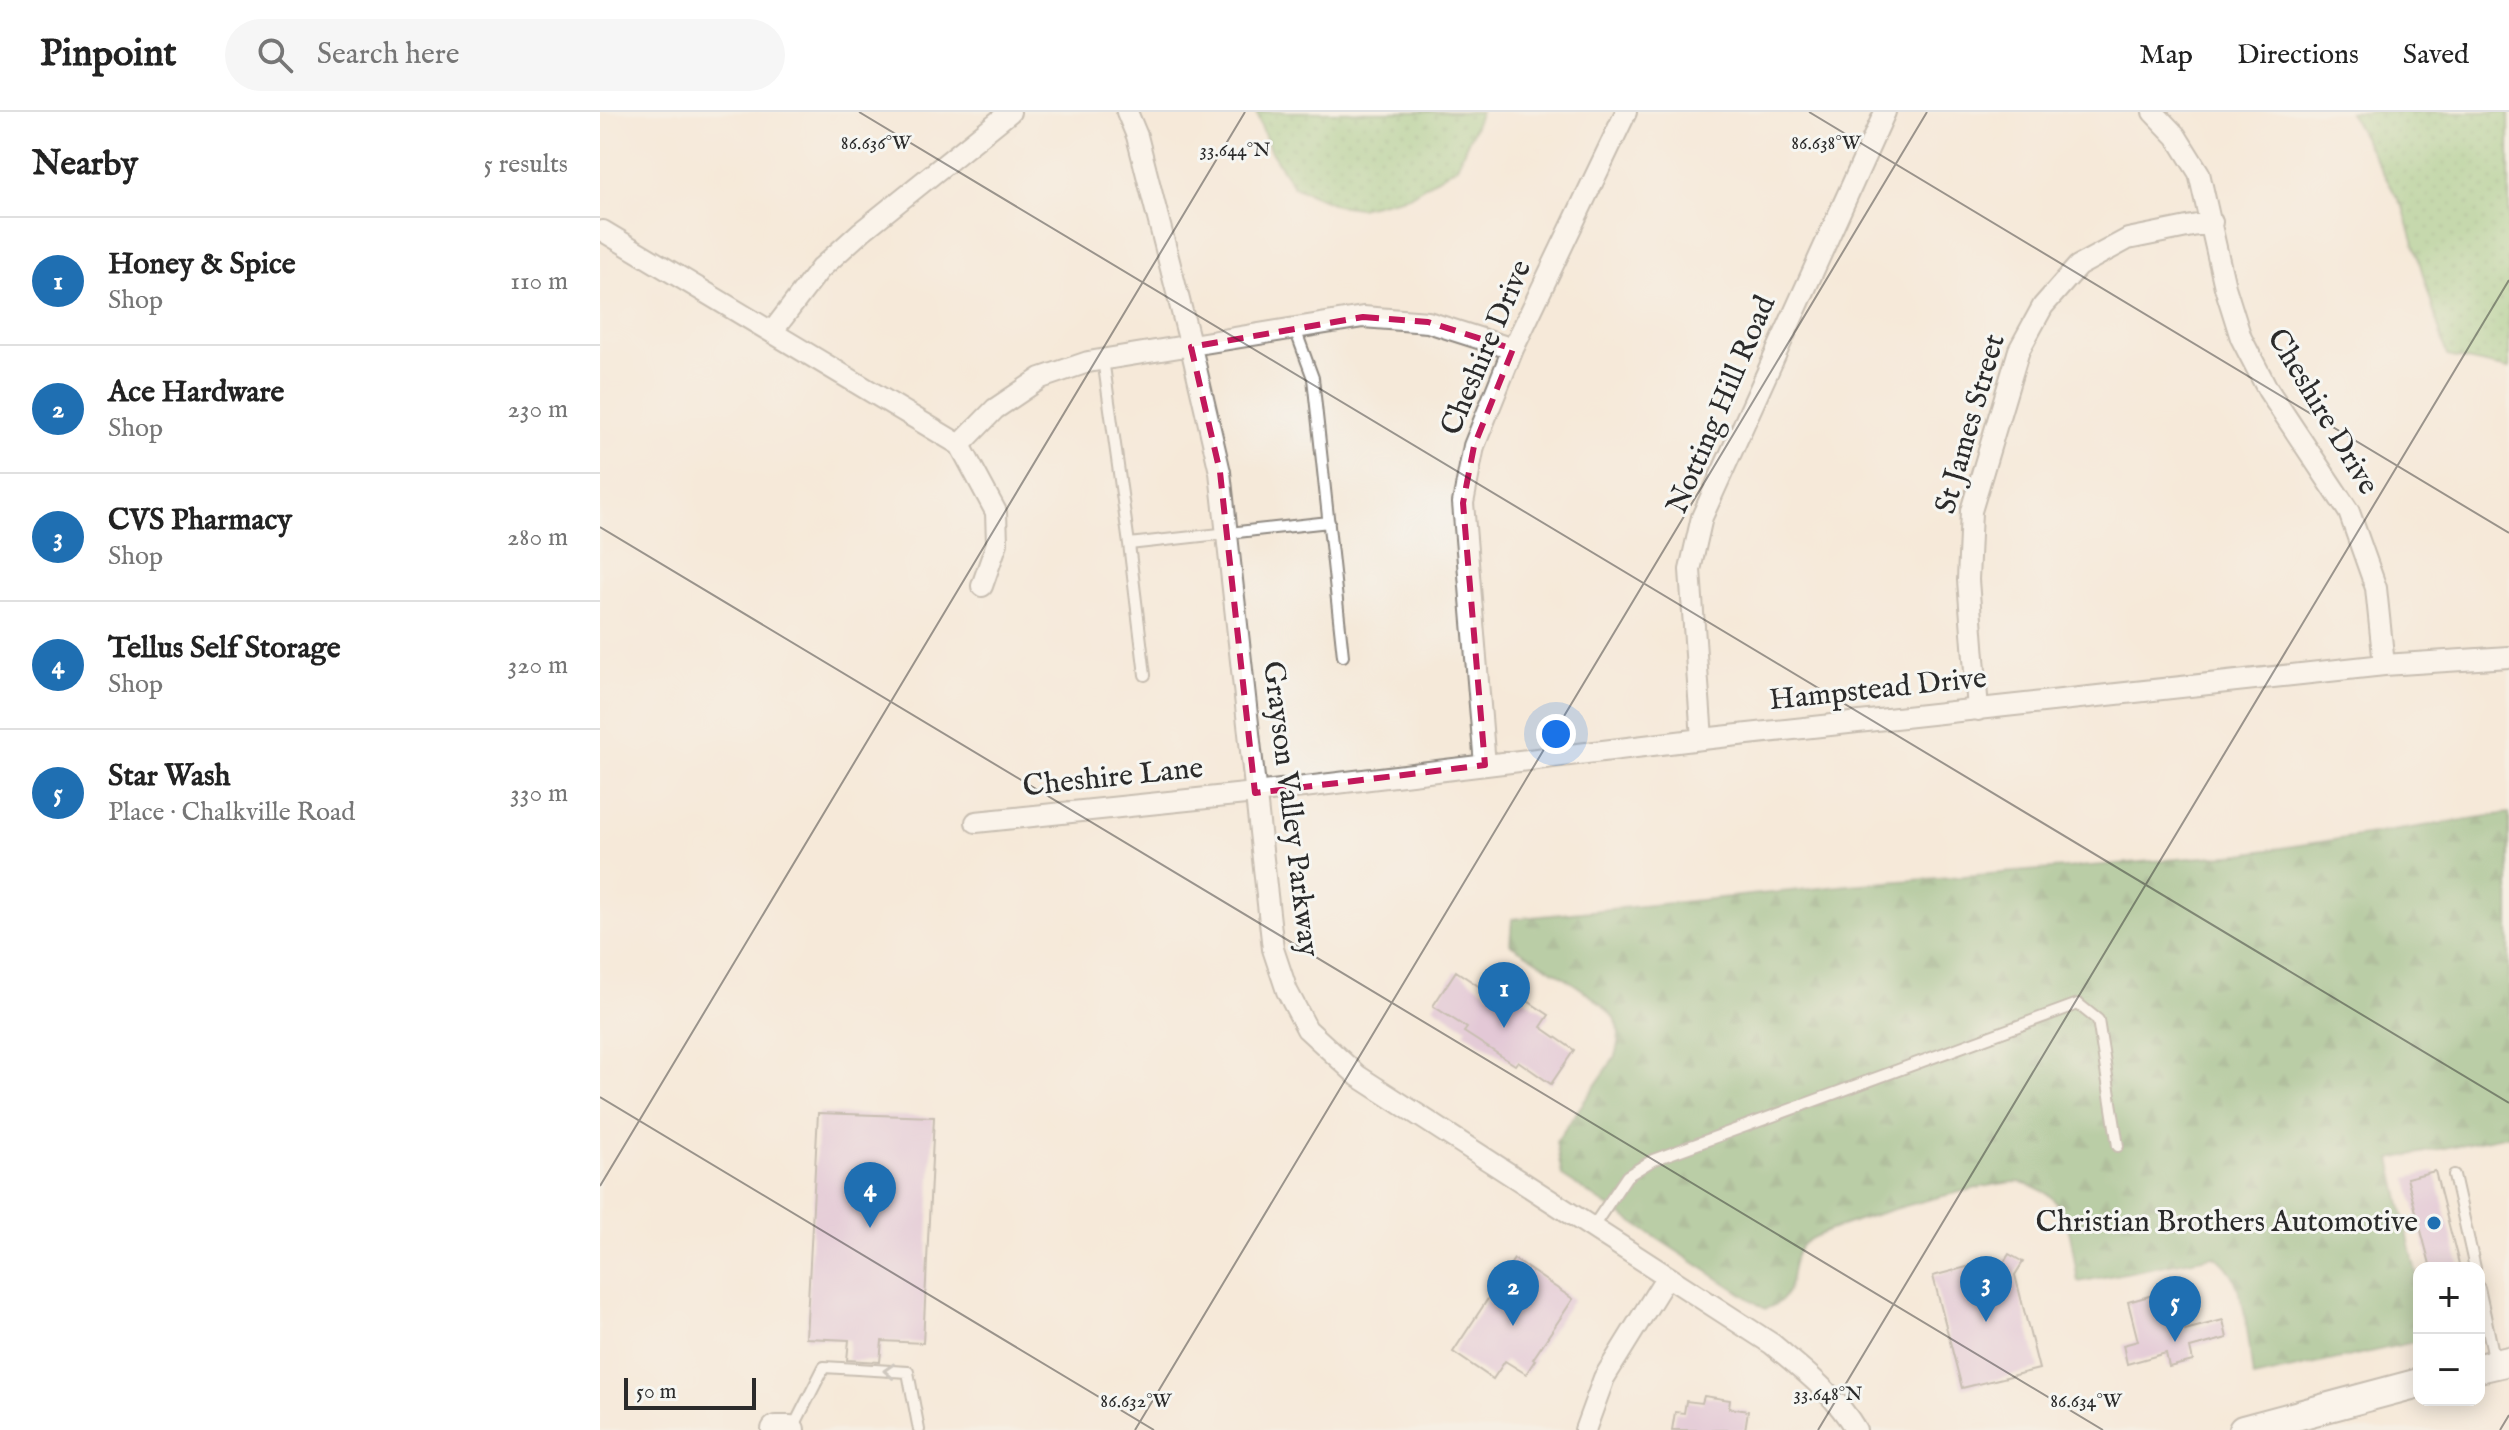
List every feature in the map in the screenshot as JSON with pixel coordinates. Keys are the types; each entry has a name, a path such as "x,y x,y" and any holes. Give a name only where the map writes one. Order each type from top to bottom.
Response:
{"main road":[{"path":"2252,1429 2413,1385"},
{"path":"776,1430 791,1430"}],"street":[{"path":"772,332 820,269 862,231 1010,112"},
{"name":"Grayson Valley Parkway","path":"1127,112 1137,136 1220,472 1273,949 1287,991 1307,1029 1358,1076 1772,1344 1840,1404 1856,1430"},
{"name":"Cheshire Drive","path":"1485,765 1463,503 1474,446 1513,349 1626,112"},
{"name":"Notting Hill Road","path":"1702,739 1690,570 1702,517 1885,112"},
{"name":"Cheshire Drive","path":"2153,112 2176,136 2199,173 2225,287 2241,338 2268,390 2349,512 2376,588 2384,665"},
{"name":"St James Street","path":"1978,710 1968,580 1971,511 2019,350 2043,306 2078,266 2128,239 2212,222"},
{"path":"603,231 960,445 996,512 997,543 982,586"},
{"path":"960,445 995,409 1041,378 1103,359 1363,317 1428,322 1513,349"},
{"name":"Hampstead Drive","path":"1255,793 1702,739 2384,665 2509,657"},
{"name":"Cheshire Lane","path":"976,822 1255,793"},
{"path":"1585,1430 1604,1378 1667,1276"}],"lane":[{"path":"1295,329 1313,378 1343,656"},
{"path":"1103,359 1145,675"},
{"path":"1129,544 1329,522"},
{"path":"1592,1228 1627,1176 1653,1160 2078,1004 2098,1020 2118,1146"},
{"path":"2454,1175 2474,1262"},
{"path":"2485,1317 2495,1365"},
{"path":"791,1430 824,1367 908,1372 919,1430"}],"highlighted area":[{"path":"1363,317 1428,322 1513,349 1474,446 1463,503 1485,765 1255,793 1220,472 1191,347"}],"green space":[{"path":"1256,112 1481,112 1457,166 1409,196 1359,208 1336,205 1293,186 1270,150"},
{"path":"2349,112 2509,112 2509,369 2447,356 2404,210"},
{"path":"2509,813 2509,1135 2391,1159 2414,1262 2413,1342 2253,1378 2244,1310 2233,1276 2224,1264 2213,1256 2078,1282 2067,1225 2058,1205 2044,1192 2018,1182 1910,1205 1822,1233 1800,1249 1784,1296 1777,1304 1765,1309 1562,1176 1556,1142 1615,1057 1619,1030 1612,1016 1587,993 1510,944 1512,919 1849,885 2241,854"}],"building":[{"path":"1456,971 1489,993 1497,981 1549,1015 1541,1027 1574,1050 1551,1084 1518,1061 1515,1065 1464,1032 1467,1028 1433,1006"},
{"path":"818,1113 934,1117 923,1343 882,1341 880,1362 847,1360 849,1340 806,1338"},
{"name":"Christian Brothers Automotive","path":"2435,1171 2458,1262 2429,1262 2407,1178"},
{"path":"2009,1254 2023,1262 2015,1275 2039,1369 1962,1388 1933,1276 1989,1261 2001,1267"},
{"path":"1514,1259 1573,1299 1526,1374 1505,1361 1493,1379 1453,1352"},
{"path":"2192,1284 2196,1300 2180,1304 2185,1330 2223,1320 2227,1338 2190,1348 2193,1361 2169,1367 2166,1353 2127,1364 2123,1345 2138,1341 2128,1302"},
{"path":"1704,1396 1730,1400 1729,1408 1748,1411 1745,1430 1672,1430 1675,1412 1684,1413 1686,1401 1702,1403"}],"place":[{"name":"Honey & Spice","path":"1504,1028"},
{"name":"Christian Brothers Automotive","path":"2434,1223"},
{"name":"Tellus Self Storage","path":"870,1228"},
{"name":"CVS Pharmacy","path":"1986,1322"},
{"name":"Ace Hardware","path":"1513,1326"},
{"name":"Star Wash","path":"2175,1342"}]}
